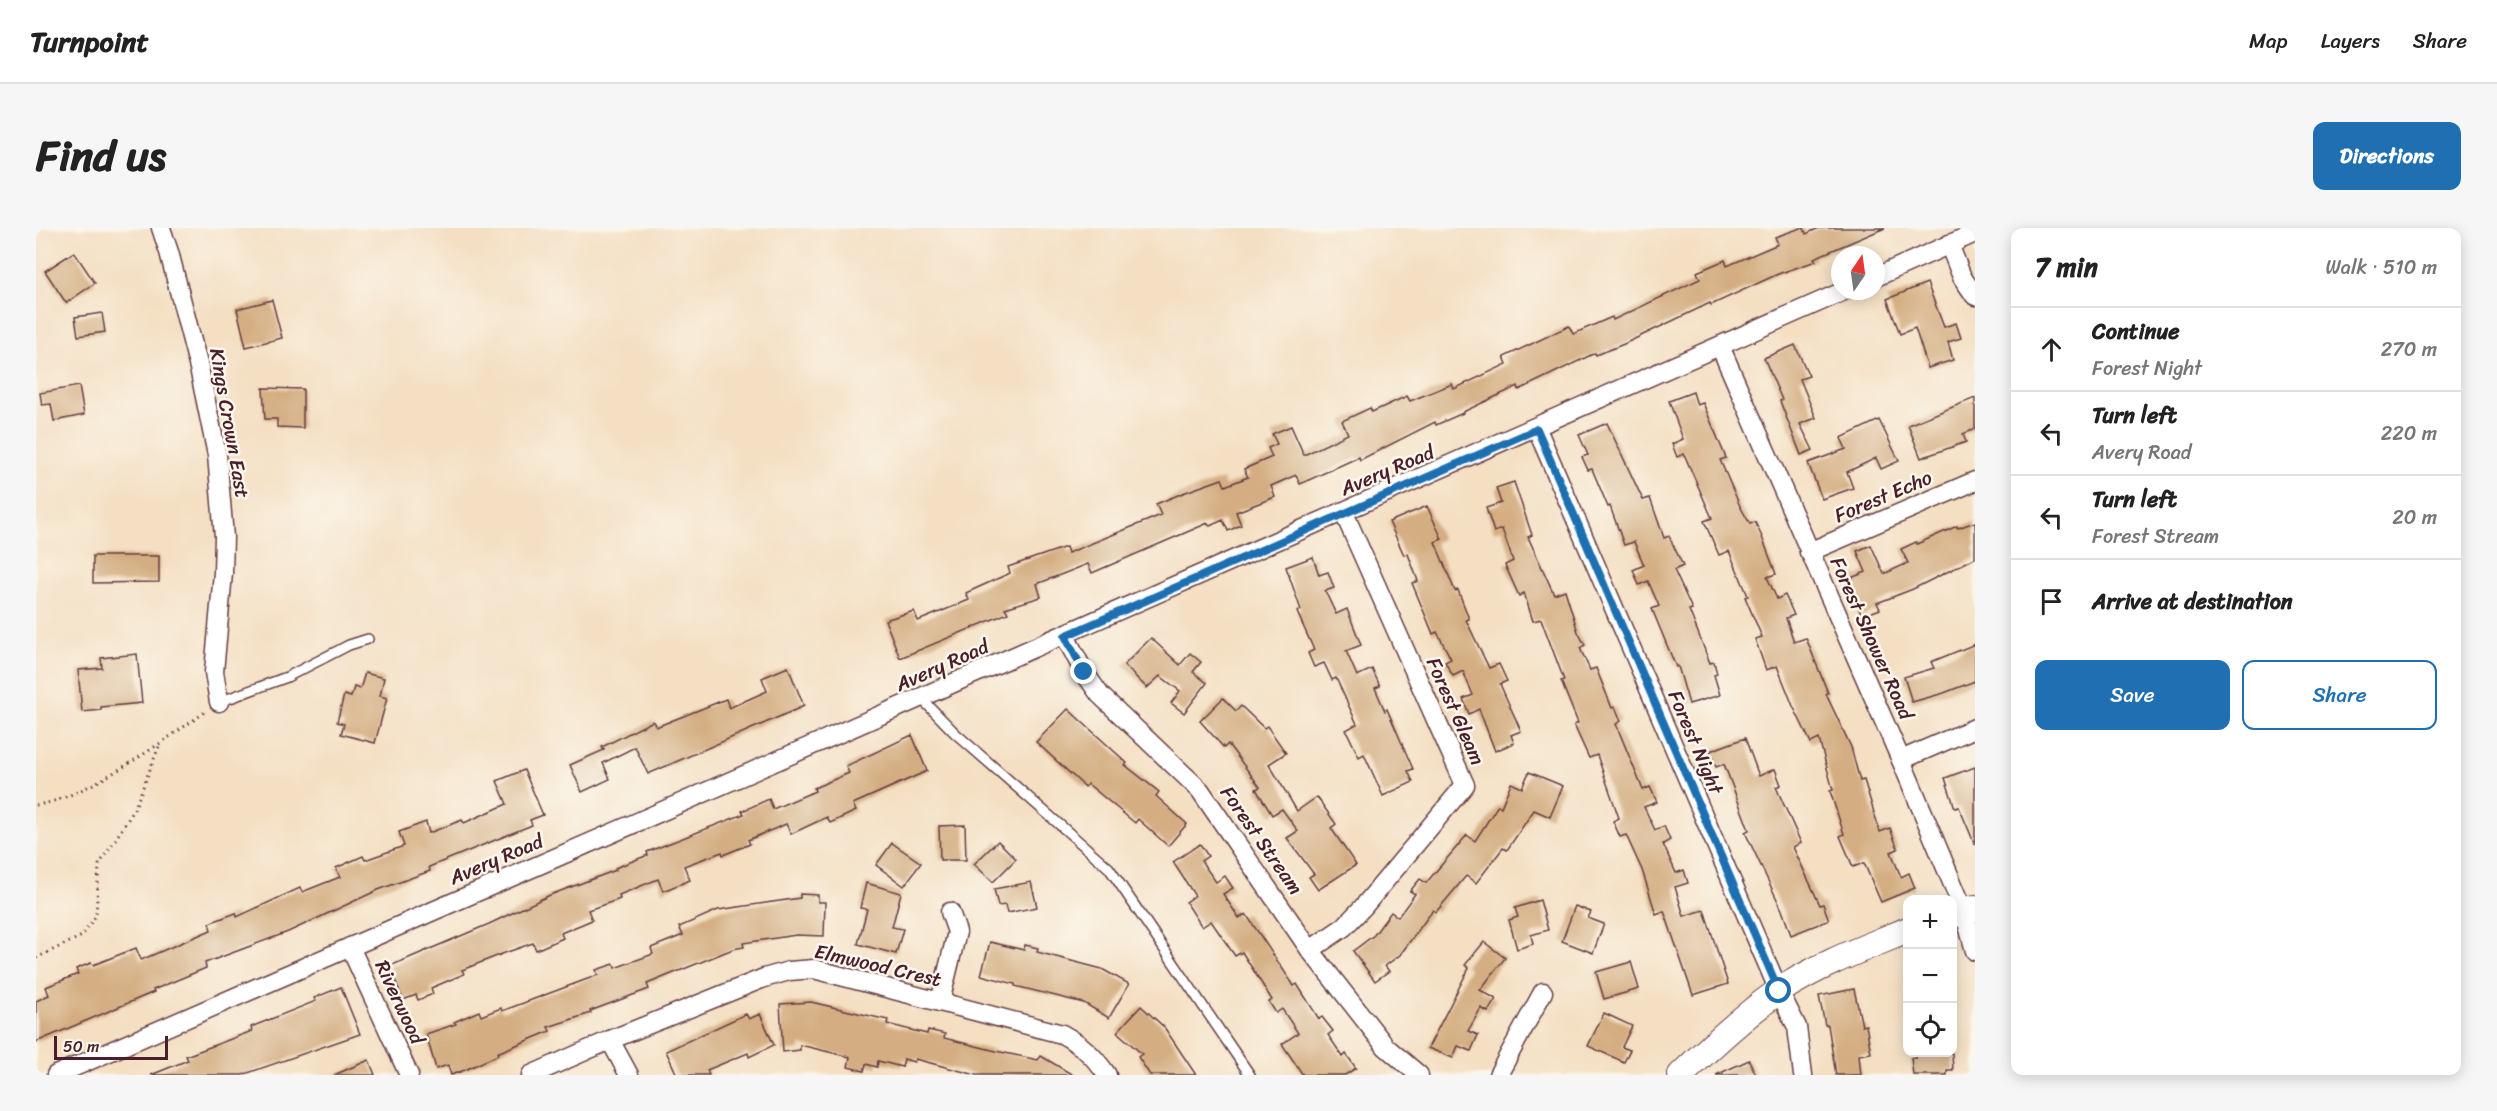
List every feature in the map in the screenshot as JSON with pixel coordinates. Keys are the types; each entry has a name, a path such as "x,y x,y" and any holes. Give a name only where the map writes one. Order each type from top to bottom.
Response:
{"street":[{"name":"Kings Crown East","path":"161,228 199,368 217,455 224,537 214,672 219,702"},
{"path":"1885,273 1975,233"},
{"path":"1950,244 1962,277 1975,296"},
{"name":"Avery Road","path":"56,1075 922,699 1537,429 1831,297"},
{"name":"Forest Shower Road","path":"1720,346 1964,911 1975,951"},
{"name":"Forest Night","path":"1537,429 1779,991 1797,1027 1803,1075"},
{"name":"Forest Echo","path":"1809,552 1975,481"},
{"name":"Forest Gleam","path":"1310,950 1344,927 1364,906 1465,785 1344,513"},
{"name":"Forest Stream","path":"1065,636 1084,672 1101,695 1200,790 1310,950 1386,1047 1419,1075"},
{"path":"1900,760 1975,728"},
{"path":"940,1002 957,932 950,912"},
{"path":"1681,1075 1707,1049 1779,991 1846,955 1903,932"},
{"name":"Riverwood","path":"350,947 409,1075"},
{"name":"Elmwood Crest","path":"531,1075 610,1040 764,978 789,971 814,969 1062,1034 1094,1056 1107,1075"},
{"path":"1498,1075 1543,992"},
{"path":"610,1040 629,1075"}],"lane":[{"path":"219,702 287,677 349,645 368,639"},
{"path":"922,699 955,733 1109,868 1250,1075"}],"path":[{"path":"36,805 51,803 88,786 160,744 219,702"},
{"path":"36,958 82,936 96,915 99,865 134,810 160,744"}],"building":[{"path":"1801,228 1804,228 1806,234 1819,228 1885,228 1842,246 1831,246 1831,251 1814,258 1816,261 1778,274 1711,305 1710,303 1624,344 1596,355 1595,353 1519,390 1518,386 1436,425 1435,422 1360,460 1359,457 1300,484 1296,475 1271,486 1275,497 1236,512 1241,525 1228,531 1223,520 1210,526 1208,523 1092,573 1088,564 1037,584 1041,597 1005,608 1008,613 900,658 885,620 914,611 918,621 969,600 966,593 1010,573 1008,567 1066,547 1068,553 1161,515 1156,504 1222,479 1225,486 1248,477 1244,469 1272,457 1268,448 1277,444 1272,434 1291,426 1304,455 1348,434 1342,421 1370,408 1372,412 1407,396 1410,401 1452,384 1454,389 1507,364 1504,357 1569,326 1573,334 1612,317 1613,320 1700,279 1697,272 1725,260 1727,266 1778,244 1775,237"},
{"path":"74,252 95,283 66,303 45,271"},
{"path":"1927,283 1944,327 1956,323 1961,338 1948,342 1953,360 1928,368 1915,328 1900,334 1887,299"},
{"path":"272,300 282,338 246,347 237,309"},
{"path":"102,313 105,332 78,336 75,317"},
{"path":"1795,345 1809,376 1800,379 1816,418 1800,424 1813,450 1801,455 1780,401 1782,400 1764,358"},
{"path":"79,386 84,415 54,421 51,404 42,405 40,393"},
{"path":"263,388 303,389 303,428 277,427 277,419 265,419"},
{"path":"1693,392 1697,405 1703,403 1726,458 1720,460 1740,506 1750,524 1755,522 1762,537 1776,574 1767,577 1777,599 1785,595 1794,615 1786,618 1794,642 1806,638 1828,693 1826,694 1851,747 1860,781 1864,780 1880,832 1890,828 1898,849 1891,852 1901,877 1909,873 1915,888 1881,902 1864,863 1853,867 1840,836 1844,834 1830,791 1833,790 1819,739 1811,743 1777,666 1766,670 1755,639 1762,637 1745,597 1748,596 1729,551 1719,555 1704,521 1712,518 1684,454 1677,457 1672,444 1683,439 1669,401"},
{"path":"1975,398 1975,429 1963,434 1966,442 1921,458 1908,425"},
{"path":"1879,420 1899,461 1881,469 1876,458 1847,472 1853,488 1822,499 1808,463 1846,449 1841,438"},
{"path":"1607,423 1643,500 1650,498 1664,538 1669,536 1683,566 1674,570 1692,609 1689,610 1710,663 1714,662 1717,674 1714,675 1720,695 1689,704 1678,666 1676,667 1652,609 1659,606 1648,581 1639,585 1633,570 1644,565 1634,542 1624,545 1610,506 1608,507 1592,469 1588,470 1582,457 1588,455 1579,435"},
{"path":"1514,482 1532,535 1528,537 1554,594 1565,590 1578,632 1585,645 1580,648 1590,670 1596,668 1612,708 1615,707 1621,721 1616,724 1643,790 1650,787 1657,802 1644,807 1655,830 1664,826 1670,840 1663,844 1676,873 1684,870 1688,883 1675,887 1684,916 1704,910 1728,984 1693,995 1664,911 1656,914 1642,870 1626,835 1620,837 1613,821 1619,818 1597,755 1589,758 1574,725 1578,723 1561,681 1564,680 1541,619 1533,621 1524,593 1519,596 1505,565 1513,561 1502,529 1494,532 1486,508 1501,503 1496,488"},
{"path":"1427,506 1442,539 1435,542 1455,591 1458,590 1469,619 1466,620 1489,668 1499,664 1507,681 1500,684 1521,731 1511,735 1514,743 1495,751 1479,709 1469,714 1463,699 1473,695 1463,671 1453,676 1445,662 1451,659 1437,632 1433,634 1412,583 1418,581 1408,554 1404,555 1389,522"},
{"path":"1975,522 1975,558 1913,589 1877,603 1880,609 1862,616 1846,580 1866,572 1857,551 1871,545 1884,574 1908,563 1901,549 1957,526 1958,528"},
{"path":"93,556 159,556 159,582 93,583"},
{"path":"1313,557 1319,575 1328,572 1334,588 1325,591 1336,614 1347,609 1361,645 1346,651 1357,676 1372,669 1380,686 1375,688 1385,711 1387,709 1413,769 1408,771 1413,782 1383,796 1364,754 1359,757 1346,730 1357,724 1336,678 1332,680 1324,663 1314,667 1308,653 1314,650 1297,612 1301,610 1286,567"},
{"path":"1151,638 1180,665 1190,653 1201,662 1193,672 1207,683 1184,713 1171,703 1180,691 1160,676 1147,688 1124,665"},
{"path":"1975,644 1975,681 1912,702 1904,677 1934,668 1931,662"},
{"path":"137,654 142,703 101,707 101,710 82,712 78,670 102,668 101,658"},
{"path":"788,667 804,706 648,774 635,747 603,763 610,779 582,792 570,765 604,750 602,747 653,721 656,727 726,699 729,708 767,691 762,678"},
{"path":"365,673 384,678 380,696 387,698 375,743 341,734 344,724 337,722 344,695 351,697 354,687 360,689"},
{"path":"1223,698 1236,711 1241,706 1264,728 1267,726 1286,753 1269,764 1297,811 1317,797 1336,824 1331,828 1356,865 1318,890 1309,877 1314,874 1287,838 1298,831 1282,809 1272,815 1256,789 1260,787 1228,744 1224,748 1200,721"},
{"path":"1068,709 1127,763 1125,765 1159,792 1156,796 1187,824 1168,846 1138,819 1135,823 1088,784 1085,787 1036,742"},
{"path":"912,735 927,771 853,804 856,811 830,823 827,817 791,834 786,824 748,840 750,844 723,855 722,852 684,866 690,880 663,891 658,879 619,895 620,899 588,910 592,920 561,933 563,938 536,950 533,943 502,954 462,970 464,974 431,988 433,994 418,1000 416,995 403,1000 390,966 550,895 616,870 615,868 648,855 647,852 744,814 742,811 769,799 773,809 815,791 814,788 849,773 846,766"},
{"path":"1745,738 1759,776 1775,769 1781,785 1776,787 1801,843 1793,847 1829,920 1791,935 1782,910 1745,832 1749,830 1724,764 1716,767 1710,751"},
{"path":"1975,767 1975,845 1959,807 1955,808 1945,778"},
{"path":"524,770 543,815 530,820 532,825 429,867 430,871 378,890 288,932 205,963 206,968 36,1042 36,1001 49,995 46,987 78,974 76,969 91,963 93,965 136,948 141,960 211,930 209,923 236,913 237,917 300,888 302,892 340,877 336,868 363,856 365,860 404,846 399,832 426,822 429,833 462,820 464,823 507,804 497,781"},
{"path":"1529,772 1563,786 1550,817 1534,810 1507,850 1503,848 1476,883 1466,876 1436,912 1433,910 1400,955 1385,966 1389,971 1375,981 1353,951 1374,935 1391,912 1398,917 1415,894 1410,891 1420,879 1426,883 1467,835 1475,841 1498,805 1501,807 1511,783 1522,788"},
{"path":"965,825 966,860 940,860 939,826"},
{"path":"998,841 1016,859 993,882 974,864"},
{"path":"892,843 921,863 904,886 876,865"},
{"path":"1200,844 1208,856 1201,861 1216,882 1225,876 1233,888 1223,894 1239,918 1246,914 1294,986 1297,984 1319,1019 1322,1017 1333,1031 1328,1035 1343,1057 1346,1054 1356,1068 1345,1075 1303,1075 1282,1044 1298,1033 1282,1009 1276,1013 1269,1002 1272,1000 1242,952 1235,956 1211,921 1202,927 1186,902 1195,896 1173,862"},
{"path":"1031,882 1037,907 1007,913 1005,905 998,906 994,889"},
{"path":"866,883 901,893 892,927 903,929 896,954 858,944 867,909 860,908"},
{"path":"800,894 818,895 818,902 825,902 824,936 796,935 743,943 744,947 733,949 647,984 649,989 590,1011 591,1013 548,1027 550,1031 497,1053 498,1055 465,1070 451,1075 448,1065 436,1069 426,1034 456,1024 454,1022 479,1011 481,1016 501,1008 502,1011 598,975 596,970 614,964 615,968 653,954 651,948 683,935 679,927 718,910 800,898"},
{"path":"1540,900 1548,930 1531,935 1533,944 1517,949 1509,920 1518,917 1515,908"},
{"path":"1575,906 1591,912 1588,918 1604,924 1593,953 1562,941"},
{"path":"990,942 1024,950 1025,945 1038,948 1037,952 1102,969 1129,984 1109,1018 1084,1003 981,975"},
{"path":"1484,942 1505,958 1480,990 1496,999 1488,1012 1481,1008 1468,1031 1478,1035 1471,1051 1458,1046 1453,1058 1428,1048 1469,968 1465,965"},
{"path":"1631,962 1639,989 1604,999 1596,972"},
{"path":"341,987 360,1034 242,1075 151,1075 188,1060 186,1056 252,1031 251,1027 316,1001 314,998"},
{"path":"1854,989 1862,1026 1866,1025 1871,1053 1859,1055 1861,1075 1836,1075 1828,1025 1825,1025 1819,996"},
{"path":"811,1002 888,1020 887,1024 927,1034 928,1030 945,1034 944,1038 996,1051 1038,1060 1041,1056 1073,1075 976,1075 915,1059 914,1062 904,1059 902,1067 878,1061 877,1067 866,1064 864,1071 848,1067 850,1057 800,1045 800,1050 783,1052 780,1004"},
{"path":"1141,1006 1164,1027 1196,1075 1150,1075 1138,1057 1142,1054 1117,1032"},
{"path":"1604,1013 1632,1026 1622,1047 1630,1050 1624,1062 1588,1046"},
{"path":"746,1014 749,1019 760,1014 774,1045 749,1057 748,1053 707,1070 709,1075 677,1075 666,1051"},
{"path":"1952,1057 1953,1070 1947,1070 1947,1075 1913,1075 1911,1058"},
{"path":"369,1060 375,1075 334,1075"},
{"path":"1749,1060 1756,1075 1716,1075"}],"route":[{"path":"1084,672 1065,636 1537,429 1779,991"}]}
